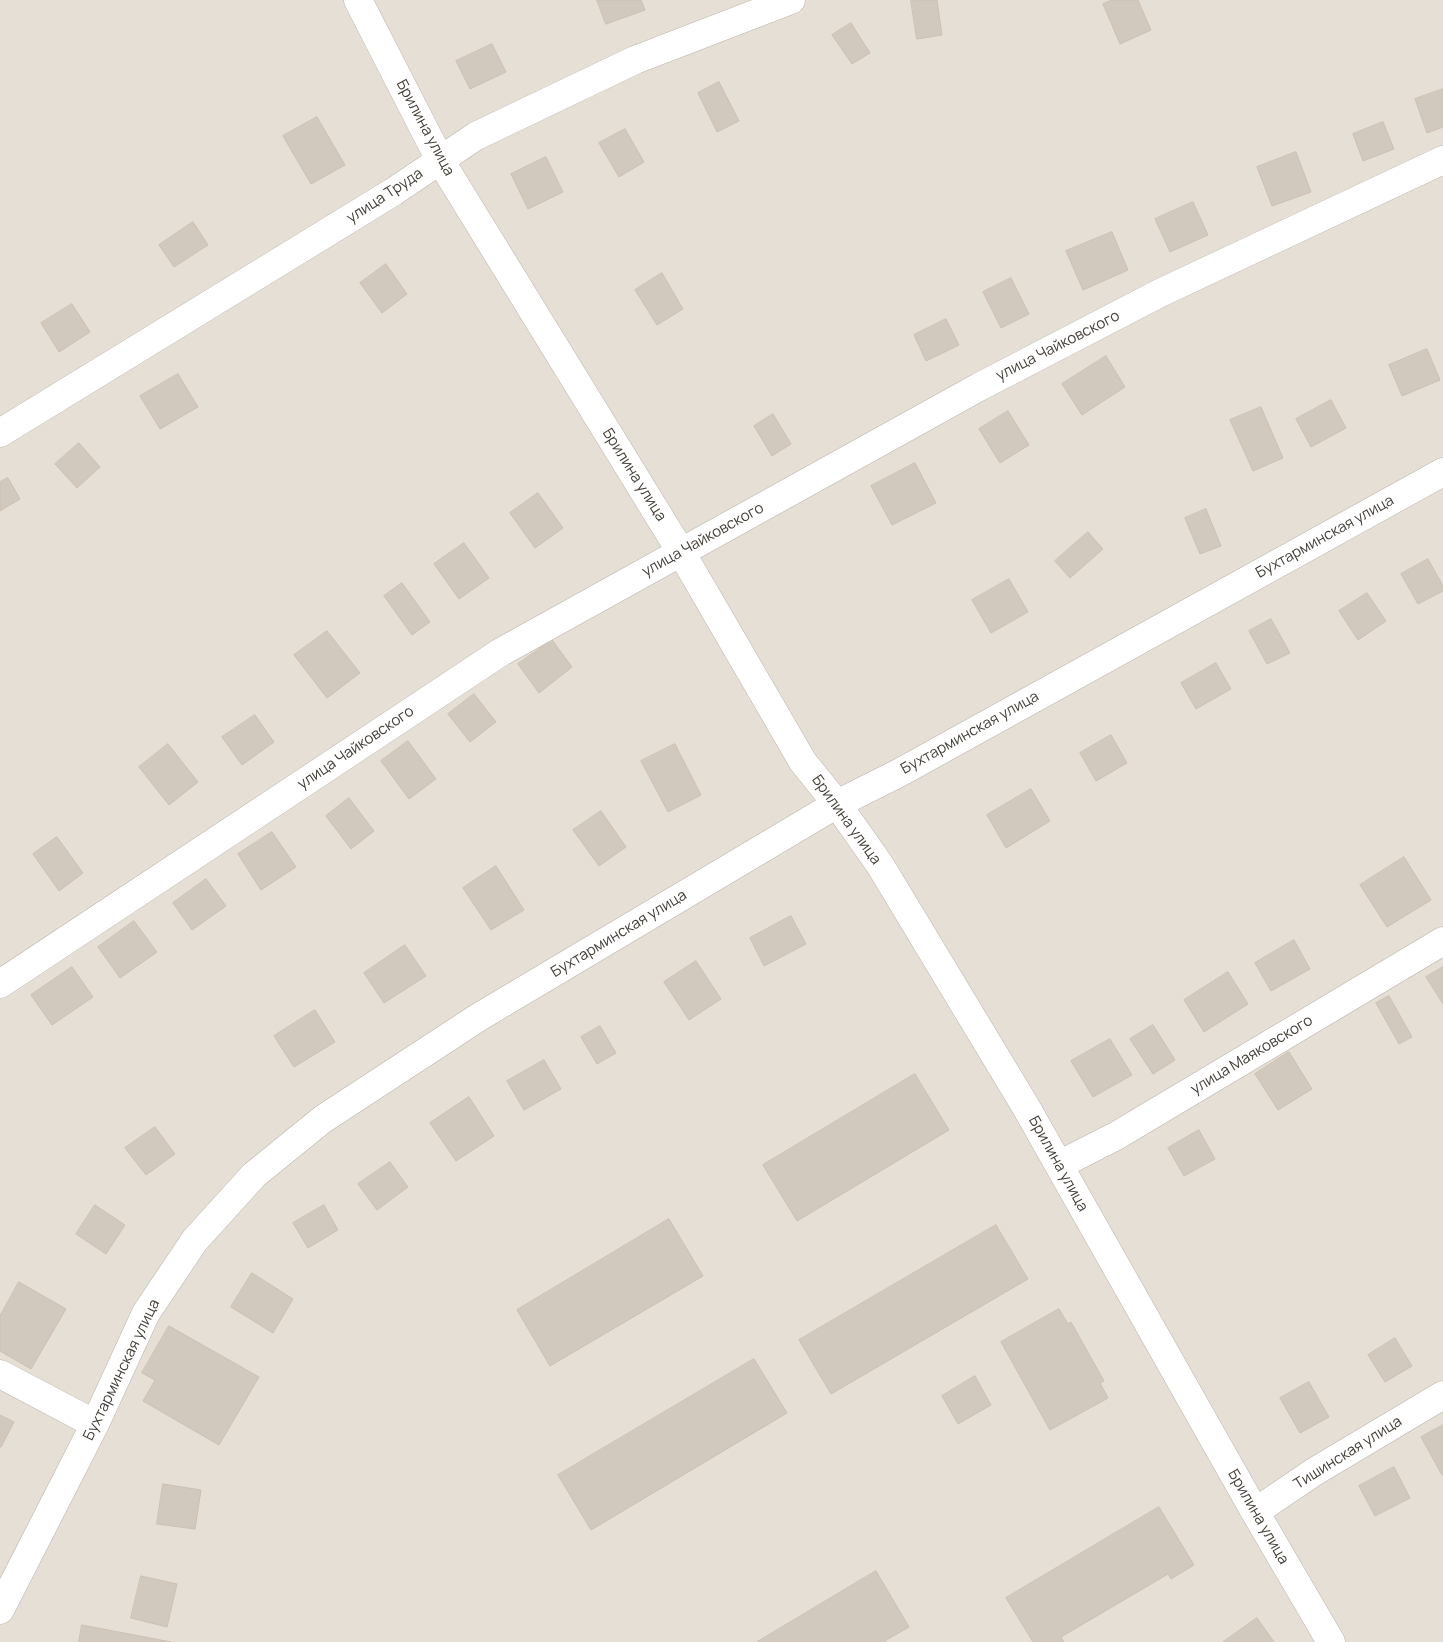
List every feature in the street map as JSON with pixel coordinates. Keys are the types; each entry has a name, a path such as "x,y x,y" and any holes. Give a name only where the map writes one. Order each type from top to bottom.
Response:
{"street":[{"name":"Брилина улица","path":"358,0 440,160 681,552 803,762 837,804 880,865 1026,1106 1255,1512 1331,1642"},
{"name":"улица Труда","path":"0,433 392,192 476,136 635,60 791,0"},
{"name":"улица Чайковского","path":"0,984 501,652 978,387 1160,293 1443,160"},
{"name":"Бухтарминская улица","path":"0,1610 95,1424 146,1313 195,1240 254,1175 323,1119 479,1017 837,804 899,773 1443,472"},
{"name":"улица Маяковского","path":"1059,1165 1116,1136 1443,941"},
{"path":"0,1374 95,1424"},
{"name":"Тишинская улица","path":"1255,1512 1314,1472 1443,1395"}],"shaded area":[{"path":"0,0 1443,0 1443,1642 0,1642"}],"building":[{"path":"597,0 641,0 645,10 606,24"},
{"path":"911,0 937,0 942,35 917,39"},
{"path":"1112,0 1138,0 1151,30 1120,44 1103,4"},
{"path":"851,23 870,53 852,64 832,35"},
{"path":"492,44 506,72 470,89 456,61"},
{"path":"719,82 739,121 717,132 698,93"},
{"path":"1443,89 1443,127 1427,133 1415,99"},
{"path":"317,117 345,165 311,184 283,136"},
{"path":"1383,122 1394,149 1363,161 1353,134"},
{"path":"625,129 644,162 619,177 599,143"},
{"path":"1296,152 1311,192 1272,206 1257,167"},
{"path":"546,157 563,192 528,209 511,174"},
{"path":"1193,202 1208,235 1170,252 1155,219"},
{"path":"193,222 208,245 174,267 159,245"},
{"path":"1112,232 1128,270 1083,290 1066,251"},
{"path":"386,264 407,294 382,313 360,283"},
{"path":"662,273 683,309 657,325 635,290"},
{"path":"1011,278 1029,314 1001,328 983,292"},
{"path":"72,304 90,332 59,352 41,323"},
{"path":"946,319 959,345 926,361 914,335"},
{"path":"1427,349 1440,380 1402,396 1389,365"},
{"path":"1106,356 1125,387 1082,415 1062,384"},
{"path":"178,374 198,407 160,429 140,396"},
{"path":"1331,400 1346,428 1311,447 1296,419"},
{"path":"1261,407 1283,458 1253,471 1230,420"},
{"path":"1008,411 1029,445 1000,463 979,429"},
{"path":"773,414 791,444 772,456 754,426"},
{"path":"79,443 100,467 77,488 55,464"},
{"path":"915,463 936,503 892,525 871,486"},
{"path":"8,478 20,499 0,511 0,482"},
{"path":"538,493 563,528 535,548 510,513"},
{"path":"1206,509 1221,546 1200,554 1185,518"},
{"path":"1088,532 1103,549 1070,578 1055,561"},
{"path":"464,543 489,578 459,599 434,564"},
{"path":"1428,559 1443,586 1443,591 1418,604 1401,574"},
{"path":"1009,579 1028,612 991,633 972,600"},
{"path":"402,583 430,622 412,635 384,596"},
{"path":"1367,593 1386,621 1358,640 1339,611"},
{"path":"1271,619 1290,653 1267,664 1249,631"},
{"path":"327,631 360,673 327,698 294,655"},
{"path":"552,640 572,667 539,693 518,664"},
{"path":"1216,663 1231,689 1196,709 1181,683"},
{"path":"474,694 496,722 470,742 448,714"},
{"path":"255,715 274,742 242,765 222,737"},
{"path":"1111,735 1127,763 1096,781 1080,753"},
{"path":"408,741 436,779 409,799 381,761"},
{"path":"168,744 198,782 169,805 139,767"},
{"path":"675,744 701,795 668,812 641,761"},
{"path":"1031,789 1050,821 1006,848 987,815"},
{"path":"349,798 374,831 351,849 326,816"},
{"path":"601,811 626,847 599,866 573,830"},
{"path":"272,832 296,867 261,890 238,854"},
{"path":"57,837 83,873 59,891 33,854"},
{"path":"1404,857 1431,900 1387,927 1360,885"},
{"path":"496,866 524,910 491,930 463,888"},
{"path":"206,879 226,906 192,930 173,903"},
{"path":"791,916 806,944 764,966 750,938"},
{"path":"134,921 157,952 120,978 98,947"},
{"path":"1294,940 1310,969 1271,991 1255,963"},
{"path":"405,945 426,976 384,1003 364,973"},
{"path":"696,961 721,999 689,1020 664,982"},
{"path":"72,967 93,997 52,1025 31,995"},
{"path":"1443,967 1443,1004 1426,977"},
{"path":"1228,972 1248,1004 1204,1032 1184,1000"},
{"path":"1389,996 1412,1037 1399,1044 1376,1003"},
{"path":"315,1010 335,1042 294,1067 274,1036"},
{"path":"1153,1025 1175,1060 1153,1074 1130,1039"},
{"path":"600,1026 616,1053 597,1064 581,1037"},
{"path":"1110,1039 1132,1075 1093,1097 1071,1061"},
{"path":"1289,1052 1312,1089 1278,1110 1255,1074"},
{"path":"544,1060 561,1089 524,1110 507,1081"},
{"path":"915,1074 949,1130 797,1221 763,1165"},
{"path":"469,1097 494,1136 456,1161 430,1123"},
{"path":"155,1127 175,1154 146,1175 125,1148"},
{"path":"1199,1130 1215,1159 1184,1176 1168,1148"},
{"path":"390,1162 408,1187 377,1210 358,1184"},
{"path":"95,1205 125,1225 106,1254 76,1234"},
{"path":"324,1205 338,1230 308,1248 293,1223"},
{"path":"669,1219 703,1276 550,1366 517,1310"},
{"path":"996,1225 1028,1279 831,1394 799,1340"},
{"path":"252,1273 293,1299 273,1333 231,1307"},
{"path":"19,1282 66,1309 31,1369 0,1351 0,1316"},
{"path":"1059,1309 1068,1324 1071,1322 1104,1381 1100,1383 1108,1398 1050,1430 1001,1342"},
{"path":"169,1326 259,1377 219,1445 143,1401 155,1380 142,1373"},
{"path":"1395,1338 1412,1366 1385,1382 1368,1355"},
{"path":"754,1359 787,1413 591,1530 558,1475"},
{"path":"975,1376 991,1405 958,1424 942,1396"},
{"path":"1309,1382 1329,1417 1300,1433 1280,1398"},
{"path":"0,1415 14,1422 1,1447 0,1447"},
{"path":"1443,1425 1443,1475 1442,1475 1421,1437"},
{"path":"1394,1467 1410,1498 1375,1516 1359,1486"},
{"path":"163,1484 201,1490 195,1529 157,1524"},
{"path":"1159,1507 1194,1565 1171,1579 1168,1574 1061,1637 1064,1642 1033,1642 1006,1598"},
{"path":"876,1571 909,1627 883,1642 757,1642"},
{"path":"141,1576 177,1584 167,1627 131,1618"},
{"path":"1257,1618 1274,1642 1223,1642"},
{"path":"82,1625 171,1642 79,1642"}]}
